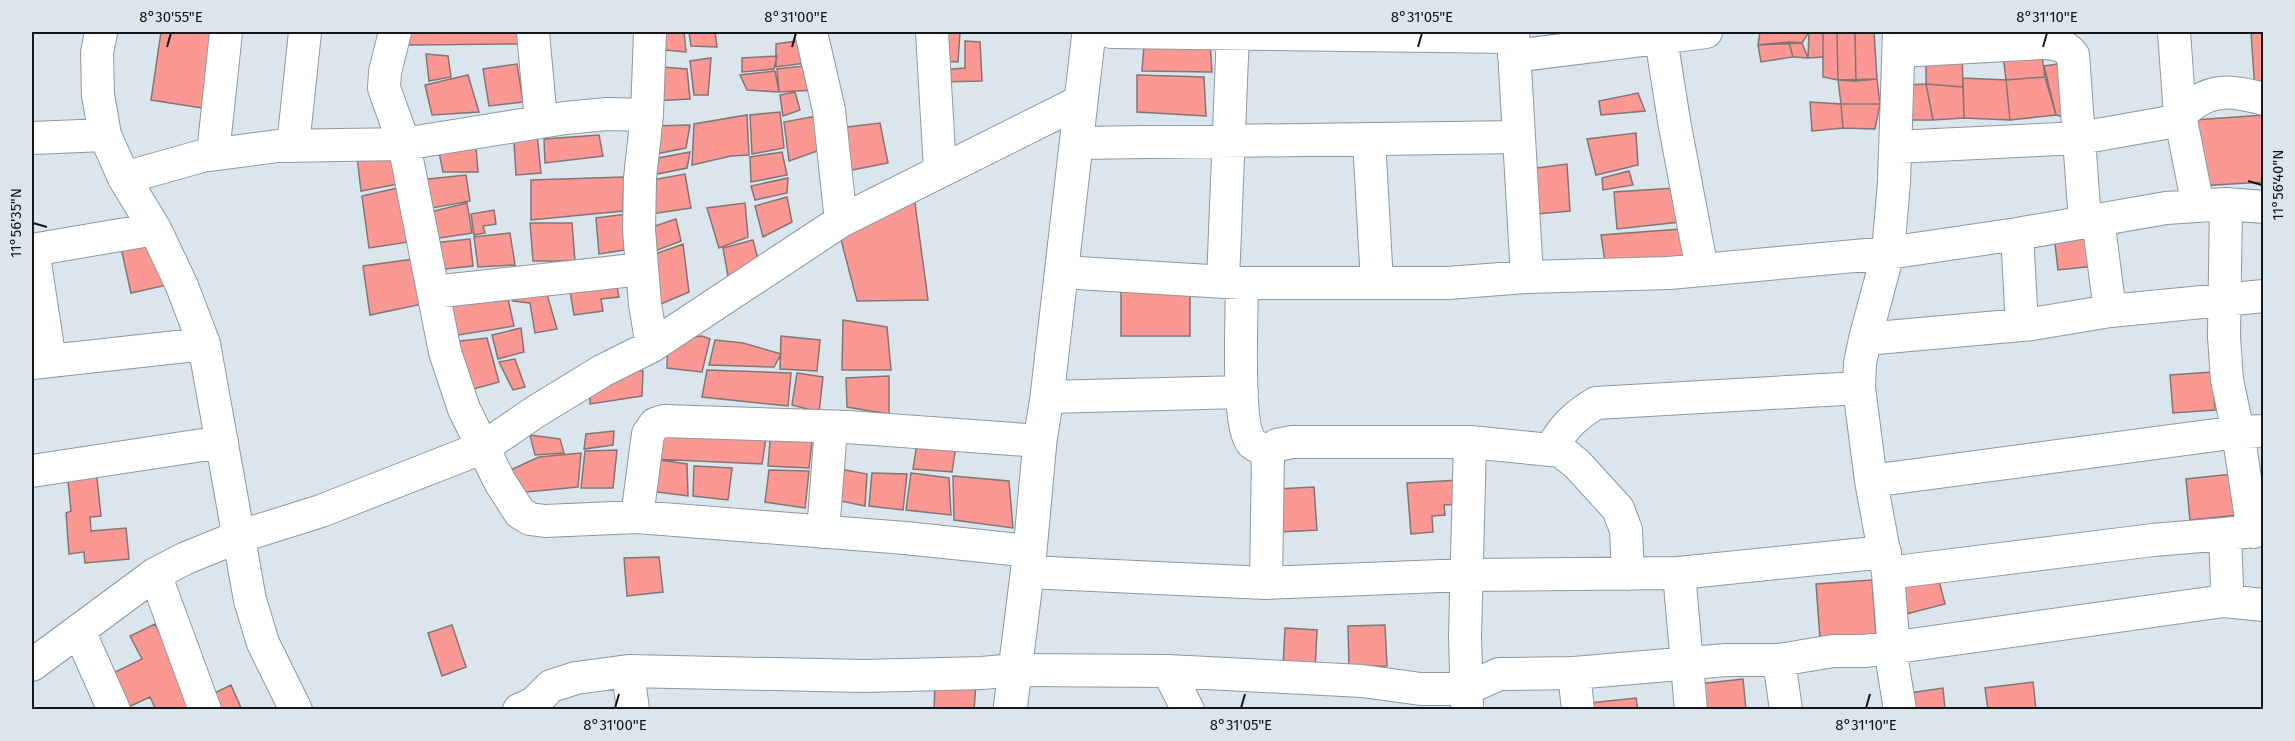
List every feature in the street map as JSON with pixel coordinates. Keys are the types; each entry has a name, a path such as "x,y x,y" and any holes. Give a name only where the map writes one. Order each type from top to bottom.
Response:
{"street":[{"path":"101,32 97,53 98,95 105,135 124,178 155,229 182,286 204,344 250,600 263,643 296,710"},
{"path":"213,154 226,32"},
{"path":"293,146 305,32"},
{"path":"394,32 385,72 384,88 404,144 445,352 464,409 505,490 520,513 530,519 544,521 637,518 824,532 1029,562 1266,583 1466,575 1678,573 1886,562 2247,532"},
{"path":"533,32 541,121"},
{"path":"650,32 647,115 639,197 642,268 652,346"},
{"path":"811,32 828,110 841,221"},
{"path":"932,32 940,170"},
{"path":"1010,710 1089,32"},
{"path":"1112,32 1369,33 1513,42 1706,32"},
{"path":"1233,32 1228,141 1233,282 1242,392 1247,433 1252,443 1268,452"},
{"path":"2175,32 2180,115 2212,205 2225,299 2224,337 2228,380 2251,432 2247,532 2224,600"},
{"path":"1660,34 1702,270"},
{"path":"1900,710 1890,648 1893,639 1886,562 1871,481 1859,388 1860,363 1865,339 1888,252 1899,41 2040,37 2060,44 2073,56 2080,138 2092,220 2110,311"},
{"path":"1513,42 1527,277"},
{"path":"1895,147 2080,138 2165,123 2180,115 2195,102 2213,93 2229,91 2264,99"},
{"path":"32,665 155,574 186,558 238,537 321,511 484,447 583,382 652,346 841,221 1081,101"},
{"path":"124,178 213,154 293,146 404,144 541,121 607,114 647,115"},
{"path":"32,138 105,135"},
{"path":"1077,143 1519,137"},
{"path":"1369,139 1377,283"},
{"path":"1062,272 1233,282 1448,283 1527,277 1608,276 1702,270 1888,252 2018,234 2166,208 2212,205 2264,207"},
{"path":"155,229 32,250 41,362 204,344"},
{"path":"2018,234 2022,325"},
{"path":"433,292 642,268"},
{"path":"1865,339 2022,325 2110,311 2264,296"},
{"path":"1552,448 1562,430 1577,414 1596,403 1859,388"},
{"path":"1047,397 1242,392"},
{"path":"637,518 648,434 655,424 664,421 831,428 1040,441"},
{"path":"824,532 831,428"},
{"path":"1871,481 2251,432"},
{"path":"32,471 222,441"},
{"path":"1268,452 1277,445 1292,442 1470,442 1552,448 1561,451 1577,464 1618,509 1626,530 1628,573"},
{"path":"1466,699 1466,575 1470,442"},
{"path":"1266,583 1268,452"},
{"path":"1678,573 1691,710"},
{"path":"155,574 205,710"},
{"path":"519,710 534,704 550,686 576,678 628,671 737,671 864,676 982,674 1015,670 1168,671 1362,681 1421,689 1466,699 1499,674 1574,673 1726,660 1779,660 1833,651 1890,648 2224,600 2264,605"},
{"path":"79,631 114,710"},
{"path":"1779,660 1786,710"},
{"path":"628,671 633,710"},
{"path":"1168,671 1188,710"},
{"path":"1574,673 1578,710"}],"building":[{"path":"161,32 214,32 202,108 151,100"},
{"path":"409,32 518,32 518,44 408,45"},
{"path":"655,32 684,32 686,52 655,49"},
{"path":"689,32 715,32 717,47 691,46"},
{"path":"941,32 960,32 958,62 939,61"},
{"path":"1760,32 1809,32 1802,43 1758,45"},
{"path":"1809,32 1823,32 1823,57 1808,58"},
{"path":"1823,32 1837,32 1838,80 1823,77"},
{"path":"1837,32 1855,32 1856,81 1838,80"},
{"path":"1855,32 1874,32 1877,79 1856,81"},
{"path":"2251,32 2264,32 2264,91 2255,91"},
{"path":"811,39 813,62 776,67 776,44"},
{"path":"965,41 980,42 982,81 940,82 941,70 965,68"},
{"path":"1210,42 1212,72 1142,71 1144,45"},
{"path":"1789,42 1802,43 1808,58 1793,57"},
{"path":"1789,42 1793,57 1761,62 1758,45"},
{"path":"2041,50 2045,77 2006,80 2003,55"},
{"path":"1962,53 1963,87 1926,84 1926,56"},
{"path":"426,54 448,56 451,77 429,81"},
{"path":"777,56 774,69 742,72 742,58"},
{"path":"711,58 708,95 694,95 690,61"},
{"path":"517,64 523,102 489,106 483,69"},
{"path":"2058,64 2069,119 2056,115 2044,66"},
{"path":"813,65 814,90 779,92 777,69"},
{"path":"662,67 687,69 690,99 652,101"},
{"path":"775,71 779,92 747,90 740,75"},
{"path":"468,75 479,112 432,115 425,85"},
{"path":"1137,75 1204,77 1206,116 1137,112"},
{"path":"2045,77 2056,115 2010,120 2006,80"},
{"path":"1963,78 2006,80 2010,120 1964,118"},
{"path":"1877,79 1880,104 1841,104 1838,80"},
{"path":"1926,84 1963,87 1964,118 1933,120"},
{"path":"1926,84 1933,120 1903,120 1906,85"},
{"path":"795,92 800,110 783,116 780,95"},
{"path":"1638,93 1645,111 1601,115 1599,101"},
{"path":"1810,102 1841,104 1843,128 1812,131"},
{"path":"1841,104 1880,104 1875,129 1843,128"},
{"path":"780,112 784,148 752,154 750,115"},
{"path":"747,115 749,155 731,156 692,165 694,124"},
{"path":"2264,115 2264,182 2198,186 2194,120"},
{"path":"816,116 823,149 789,161 784,122"},
{"path":"880,123 888,163 842,172 839,128"},
{"path":"536,124 541,173 516,175 513,126"},
{"path":"690,125 686,148 650,155 652,126"},
{"path":"1636,133 1638,165 1596,175 1587,139"},
{"path":"599,135 603,156 545,163 544,139"},
{"path":"475,136 478,172 443,172 437,142"},
{"path":"356,148 396,148 404,183 361,191"},
{"path":"690,152 687,168 647,176 648,160"},
{"path":"782,152 787,175 751,182 750,157"},
{"path":"1567,164 1570,211 1537,214 1530,169"},
{"path":"1629,171 1633,185 1603,190 1602,178"},
{"path":"685,174 691,208 651,214 646,181"},
{"path":"466,175 470,201 427,209 419,180"},
{"path":"624,177 623,211 531,220 531,180"},
{"path":"788,178 787,193 755,200 751,186"},
{"path":"402,187 415,241 369,248 362,196"},
{"path":"1675,188 1680,222 1617,229 1614,192"},
{"path":"914,196 928,300 857,301 838,228"},
{"path":"787,197 792,222 763,237 755,206"},
{"path":"467,203 472,233 433,239 430,212"},
{"path":"745,203 748,237 719,248 707,208"},
{"path":"494,210 496,224 483,226 485,233 474,235 471,214"},
{"path":"627,214 624,250 599,254 596,218"},
{"path":"676,219 681,241 647,254 646,229"},
{"path":"530,223 572,223 575,261 533,261"},
{"path":"1681,229 1687,256 1606,268 1601,235"},
{"path":"2091,231 2095,266 2058,270 2054,235"},
{"path":"510,233 515,265 478,267 474,237"},
{"path":"148,237 171,284 131,293 120,243"},
{"path":"470,239 473,266 436,270 433,243"},
{"path":"753,240 759,263 728,276 723,248"},
{"path":"683,244 689,292 654,307 647,257"},
{"path":"421,258 427,303 370,315 363,266"},
{"path":"615,276 619,297 601,299 603,311 574,315 568,279"},
{"path":"544,284 557,329 535,333 530,303 513,301 512,288"},
{"path":"1121,289 1190,289 1190,336 1121,336"},
{"path":"506,290 514,326 452,336 445,297"},
{"path":"843,320 887,327 891,370 842,370"},
{"path":"521,328 524,352 498,359 492,335"},
{"path":"702,336 710,339 702,372 667,368 668,341"},
{"path":"781,336 820,340 817,371 780,369"},
{"path":"487,338 499,382 473,389 452,342"},
{"path":"715,340 743,343 781,354 774,367 709,365"},
{"path":"515,359 525,387 513,390 499,362"},
{"path":"707,370 791,373 788,406 702,397"},
{"path":"616,371 643,371 642,396 590,404 590,384"},
{"path":"2212,372 2215,410 2173,413 2170,375"},
{"path":"797,373 823,377 819,412 792,405"},
{"path":"889,376 889,414 847,407 846,378"},
{"path":"670,427 767,431 762,464 653,459"},
{"path":"771,429 813,432 809,468 768,466"},
{"path":"614,431 613,445 584,449 586,434"},
{"path":"530,435 560,439 564,453 535,455"},
{"path":"918,437 957,439 952,472 913,469"},
{"path":"617,450 613,488 581,488 585,451"},
{"path":"581,453 578,487 516,493 504,473 539,457"},
{"path":"653,459 687,464 688,496 650,491"},
{"path":"694,466 732,468 728,500 693,496"},
{"path":"96,468 101,516 90,517 91,531 126,528 129,559 85,563 84,552 69,554 66,513 71,511 67,470"},
{"path":"840,469 867,474 865,506 836,500"},
{"path":"769,470 809,471 805,508 765,502"},
{"path":"872,473 907,474 903,510 869,506"},
{"path":"911,473 949,478 951,515 906,510"},
{"path":"2233,474 2238,515 2190,520 2186,479"},
{"path":"953,476 1009,481 1013,528 954,520"},
{"path":"1460,480 1462,504 1444,505 1445,515 1432,516 1433,532 1411,534 1407,483"},
{"path":"1314,487 1317,530 1280,532 1277,489"},
{"path":"659,557 663,592 627,596 624,558"},
{"path":"1938,577 1945,604 1906,614 1898,586"},
{"path":"1872,580 1877,648 1821,652 1816,584"},
{"path":"155,624 197,710 156,710 150,697 124,709 107,676 142,659 130,636"},
{"path":"452,625 466,667 442,676 428,633"},
{"path":"1385,625 1387,666 1349,667 1348,626"},
{"path":"1285,628 1317,630 1315,670 1283,668"},
{"path":"1743,679 1746,710 1700,710 1698,684"},
{"path":"935,682 976,683 974,710 934,710"},
{"path":"2033,682 2036,710 1988,710 1985,688"},
{"path":"231,685 242,710 212,710 206,697"},
{"path":"1943,688 1945,710 1912,710 1910,693"},
{"path":"1636,698 1638,710 1591,710 1590,703"}]}
